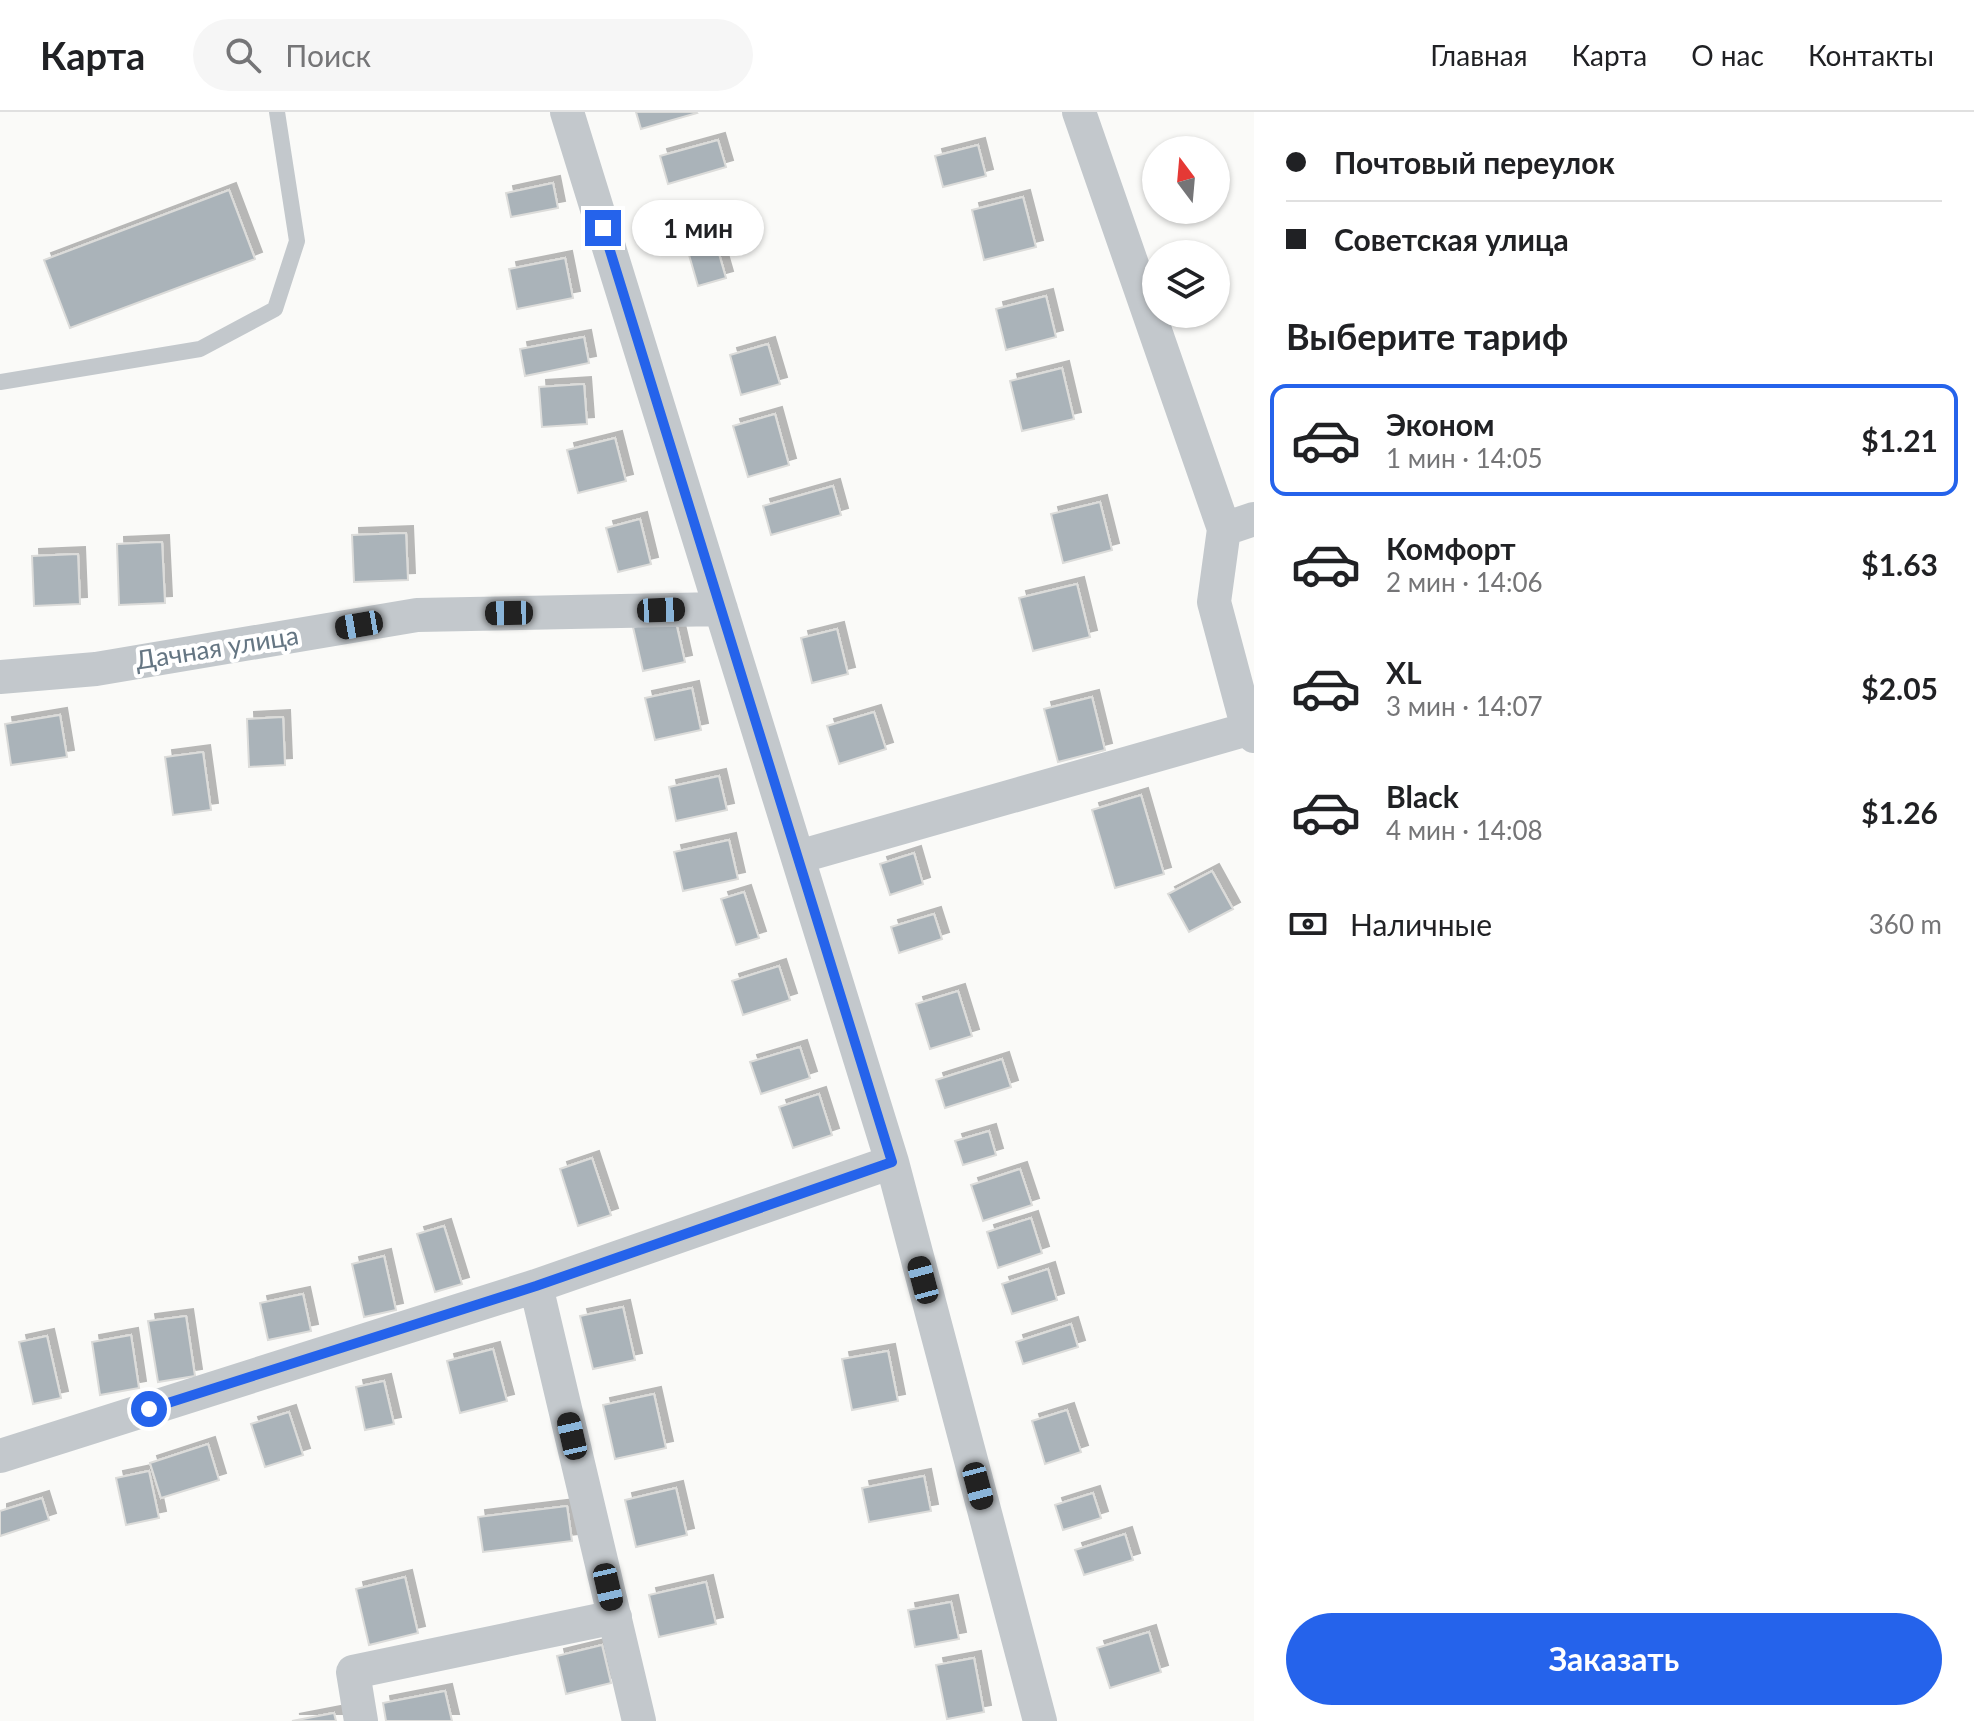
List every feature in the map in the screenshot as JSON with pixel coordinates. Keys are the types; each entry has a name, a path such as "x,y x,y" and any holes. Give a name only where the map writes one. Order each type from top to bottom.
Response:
{"street":[{"path":"567,112 892,1162 1040,1721"},
{"path":"798,857 1251,733 1214,602 1239,524 1079,112"},
{"name":"Дачная улица","path":"0,677 96,669 417,615 721,609"},
{"path":"0,1456 536,1286 892,1162"},
{"path":"536,1286 639,1721"},
{"path":"361,1721 353,1672 615,1617"}],"lane":[{"path":"0,382 200,349 275,309 297,241 277,112"}],"building":[{"path":"636,112 696,112 697,113 641,129"},
{"path":"718,140 726,167 668,184 660,156"},
{"path":"978,145 986,176 943,187 935,156"},
{"path":"553,183 558,208 511,217 506,193"},
{"path":"229,190 255,259 70,328 44,260"},
{"path":"1023,197 1036,247 984,260 972,210"},
{"path":"715,240 726,278 698,286 687,248"},
{"path":"565,258 573,298 517,309 509,269"},
{"path":"1046,296 1056,337 1006,350 996,309"},
{"path":"584,337 589,363 525,376 520,349"},
{"path":"768,344 780,384 741,395 730,355"},
{"path":"1062,368 1074,419 1022,431 1010,381"},
{"path":"584,384 587,424 542,427 539,387"},
{"path":"775,414 789,465 748,477 733,426"},
{"path":"615,438 626,481 578,493 567,450"},
{"path":"833,486 841,515 771,535 763,506"},
{"path":"1100,502 1112,550 1063,563 1051,514"},
{"path":"640,519 651,564 618,572 606,528"},
{"path":"406,533 408,580 354,582 352,535"},
{"path":"162,542 165,603 119,605 117,544"},
{"path":"78,554 80,604 34,606 32,556"},
{"path":"1077,584 1090,637 1033,651 1019,598"},
{"path":"675,618 685,662 643,671 633,627"},
{"path":"837,629 848,674 812,683 801,638"},
{"path":"692,688 701,730 655,740 645,698"},
{"path":"1092,697 1105,750 1058,762 1044,709"},
{"path":"874,712 886,749 839,764 827,726"},
{"path":"60,715 67,757 11,765 5,724"},
{"path":"283,717 285,765 249,767 247,719"},
{"path":"203,752 211,810 173,815 165,757"},
{"path":"719,776 727,810 676,821 669,787"},
{"path":"1141,795 1164,874 1115,888 1092,810"},
{"path":"729,840 738,879 683,891 674,852"},
{"path":"914,853 923,884 890,895 880,864"},
{"path":"1212,871 1233,909 1189,932 1168,894"},
{"path":"744,892 759,938 736,945 721,899"},
{"path":"934,914 942,939 899,953 891,927"},
{"path":"779,966 790,1000 743,1015 732,981"},
{"path":"958,991 972,1036 930,1049 916,1004"},
{"path":"800,1047 810,1078 761,1094 750,1062"},
{"path":"1002,1059 1011,1087 945,1108 936,1080"},
{"path":"819,1094 832,1135 793,1148 779,1107"},
{"path":"989,1131 996,1155 963,1165 955,1141"},
{"path":"592,1158 611,1215 578,1226 560,1169"},
{"path":"1020,1169 1032,1205 983,1221 971,1185"},
{"path":"1031,1218 1042,1253 998,1268 987,1232"},
{"path":"444,1226 462,1284 435,1292 417,1234"},
{"path":"384,1256 396,1310 364,1317 352,1264"},
{"path":"1048,1269 1057,1300 1012,1314 1002,1284"},
{"path":"303,1294 311,1331 268,1340 260,1303"},
{"path":"623,1307 635,1360 593,1369 580,1316"},
{"path":"186,1316 195,1376 158,1382 148,1321"},
{"path":"1071,1324 1078,1347 1023,1364 1016,1342"},
{"path":"131,1335 139,1388 100,1395 92,1342"},
{"path":"47,1336 61,1398 33,1404 19,1342"},
{"path":"493,1349 507,1401 460,1413 447,1361"},
{"path":"888,1351 898,1401 852,1410 842,1359"},
{"path":"384,1381 394,1424 365,1430 356,1387"},
{"path":"654,1394 666,1448 615,1459 603,1405"},
{"path":"1067,1410 1081,1452 1045,1464 1032,1421"},
{"path":"289,1412 303,1455 265,1467 251,1424"},
{"path":"208,1444 219,1480 161,1498 150,1463"},
{"path":"149,1471 159,1518 126,1525 116,1478"},
{"path":"924,1476 931,1511 869,1522 862,1488"},
{"path":"676,1488 687,1535 636,1547 625,1500"},
{"path":"1093,1493 1101,1518 1063,1530 1055,1505"},
{"path":"42,1498 49,1520 0,1536 0,1511"},
{"path":"567,1506 572,1541 483,1552 478,1517"},
{"path":"1125,1534 1133,1560 1084,1575 1075,1550"},
{"path":"405,1577 418,1633 369,1645 356,1589"},
{"path":"706,1582 716,1624 659,1637 649,1595"},
{"path":"951,1602 959,1639 915,1647 908,1610"},
{"path":"1149,1632 1161,1672 1110,1688 1097,1648"},
{"path":"602,1645 611,1683 566,1694 557,1656"},
{"path":"974,1658 984,1712 947,1719 936,1665"},
{"path":"445,1691 452,1721 386,1721 383,1703"},
{"path":"334,1713 336,1721 292,1721"}],"route":[{"path":"149,1409 536,1286 892,1162 603,228"}]}
